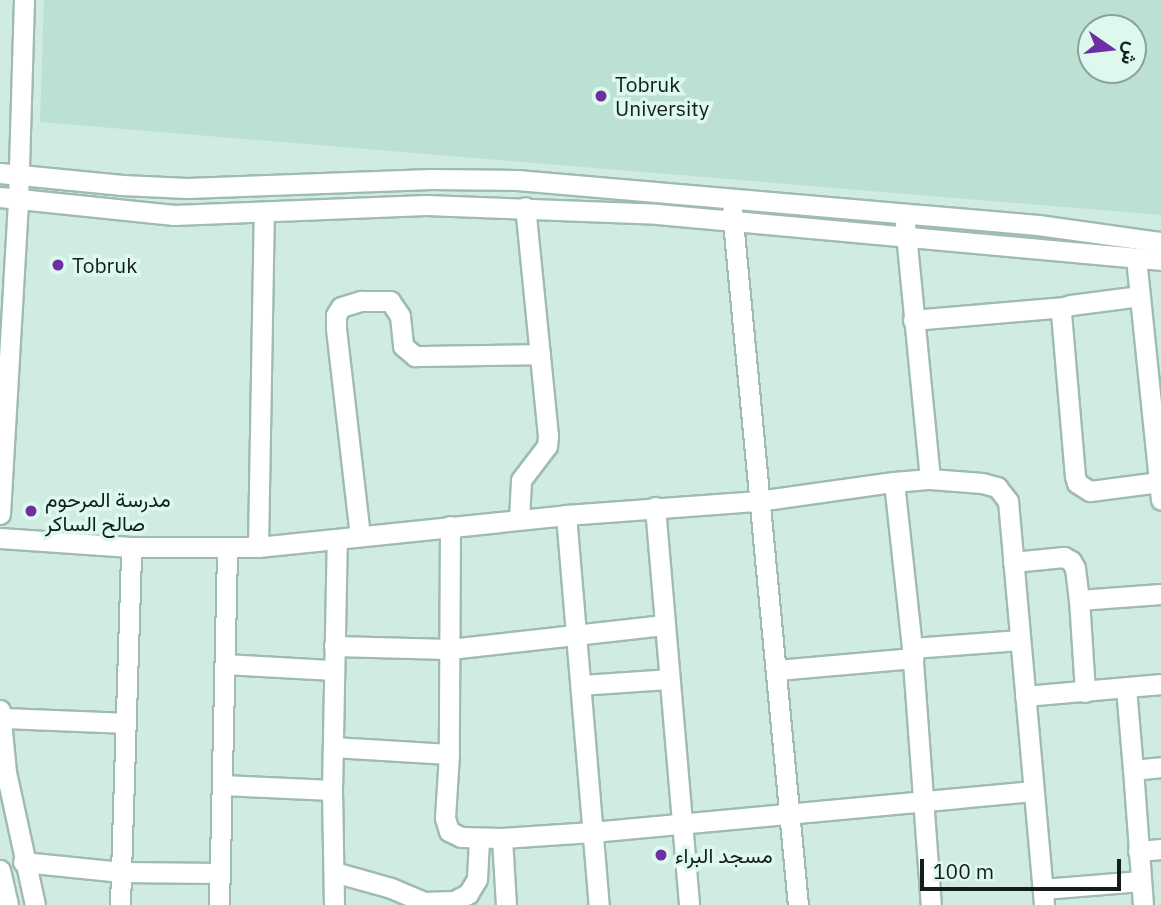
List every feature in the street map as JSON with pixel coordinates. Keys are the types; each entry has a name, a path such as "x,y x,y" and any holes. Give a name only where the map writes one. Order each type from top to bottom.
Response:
{"street":[{"path":"0,514 9,173 24,0"},
{"path":"9,173 122,185 187,188 431,178 517,180 732,196 1038,225 1160,256"},
{"path":"732,196 758,501 777,670 798,905"},
{"path":"9,199 174,215 426,205 525,206 657,214 1136,258 1160,256"},
{"path":"519,519 521,480 547,446 525,206"},
{"path":"258,547 264,212"},
{"path":"905,212 905,236 930,479"},
{"path":"1036,249 1038,225"},
{"path":"1064,307 1061,313 1077,483 1090,491 1160,491 1136,258"},
{"path":"913,320 1064,307 1140,296"},
{"path":"360,536 336,328 336,315 341,307 361,301 390,301 400,316 403,346 415,356 540,354"},
{"path":"0,538 131,547 258,547 519,519 758,501 930,479 982,483 997,487 1008,501 1043,897 1141,881"},
{"path":"894,482 913,653 930,905"},
{"path":"655,507 689,905"},
{"path":"566,515 599,905"},
{"path":"450,526 449,754 445,818 449,831 461,837 479,839 592,832 1033,791"},
{"path":"334,905 332,790 337,539"},
{"path":"120,905 131,547"},
{"path":"219,905 227,547"},
{"path":"1013,562 1064,557 1071,561 1075,568 1085,692"},
{"path":"1079,600 1161,594"},
{"path":"334,646 450,649 664,625"},
{"path":"777,670 1020,640"},
{"path":"225,664 334,670"},
{"path":"581,685 669,679"},
{"path":"1026,696 1161,684"},
{"path":"1126,688 1143,905"},
{"path":"0,710 6,772 23,862 35,905"},
{"path":"1,718 125,723"},
{"path":"333,747 449,754"},
{"path":"1133,770 1161,767"},
{"path":"222,785 332,790"},
{"path":"502,838 506,905"},
{"path":"334,872 391,888 424,902 454,901 468,894 477,879 479,839"},
{"path":"1138,851 1161,849"},
{"path":"23,862 121,872 219,873"},
{"path":"0,870 8,905"}],"shaded area":[{"name":"Tobruk University","path":"44,0 1161,0 1161,215 40,122"}],"place":[{"name":"Tobruk University","path":"601,96"},
{"name":"Tobruk","path":"58,265"},
{"name":"مدرسة المرحوم صالح الساكر","path":"31,511"},
{"name":"مسجد البراء","path":"661,855"}]}
